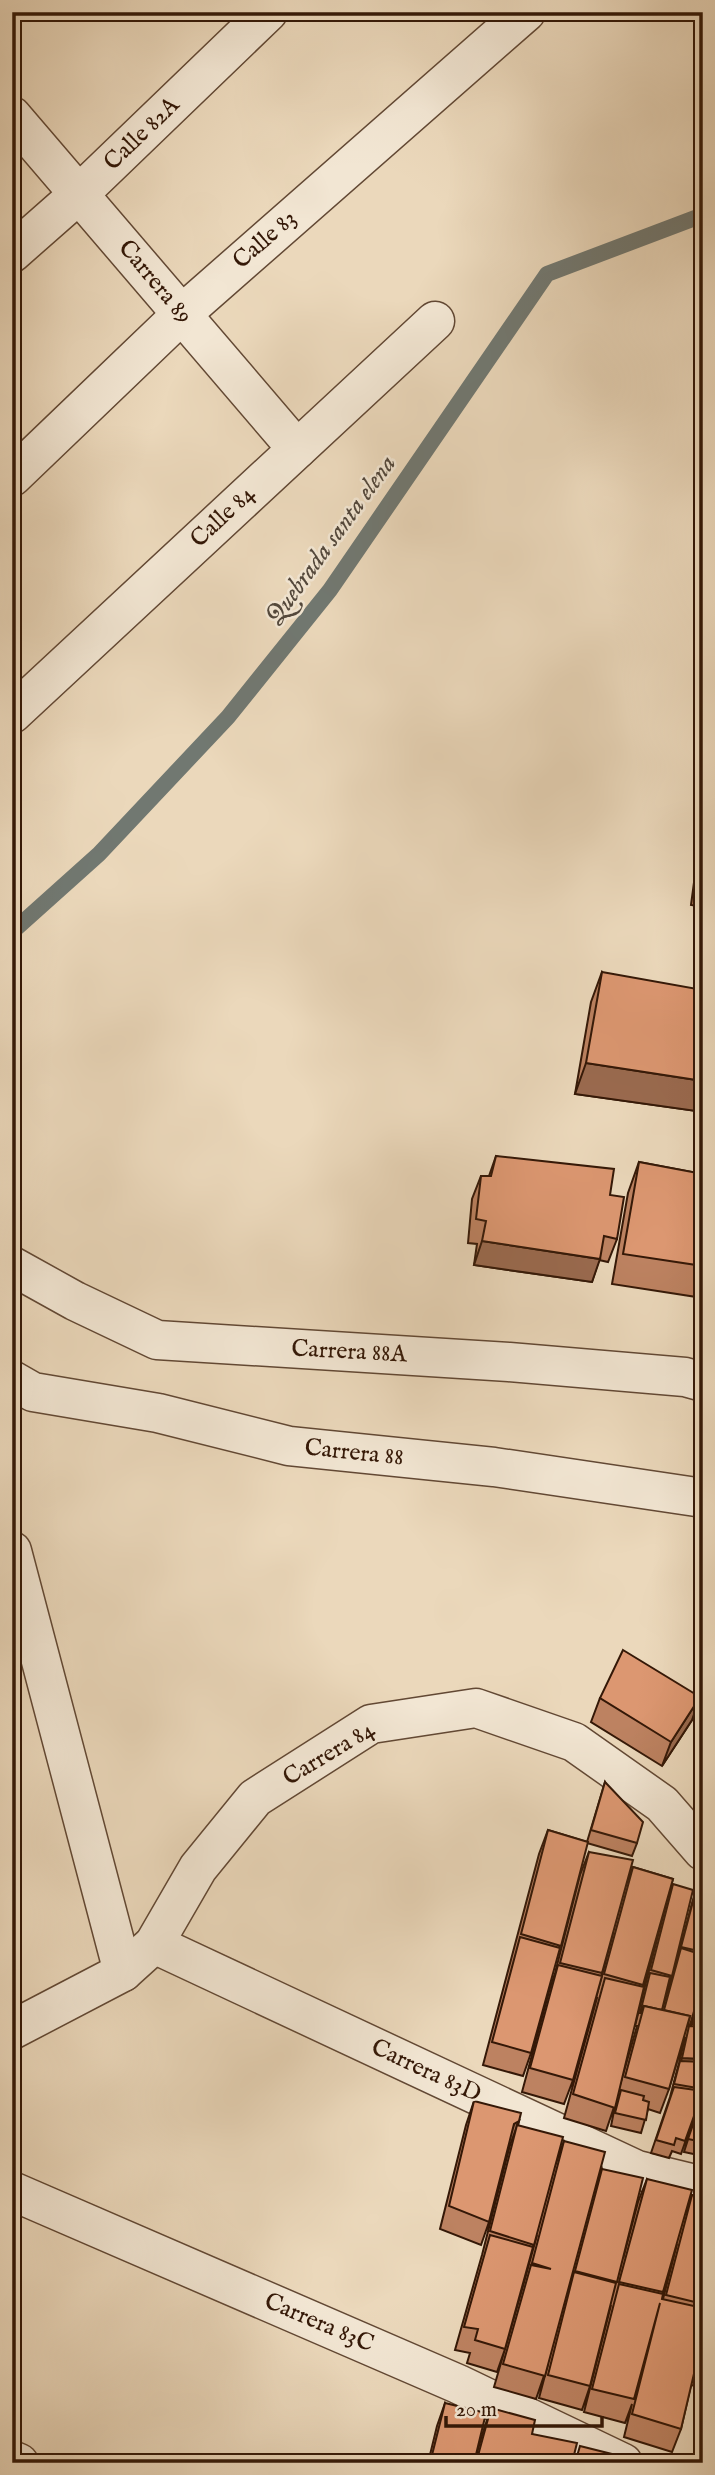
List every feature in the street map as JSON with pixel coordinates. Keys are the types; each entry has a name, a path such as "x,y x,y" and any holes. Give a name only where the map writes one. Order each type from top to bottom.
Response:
{"street":[{"name":"Calle 82A","path":"12,253 79,194 268,12"},
{"name":"Calle 83","path":"12,477 182,314 526,12"},
{"name":"Carrera 89","path":"12,116 297,449"},
{"name":"Calle 84","path":"12,714 435,321"},
{"name":"Carrera 88A","path":"12,1266 75,1301 157,1340 509,1362 685,1377 703,1382"},
{"name":"Carrera 88","path":"12,1380 33,1392 158,1413 289,1446 494,1467 703,1498"},
{"path":"12,1551 123,1972"},
{"name":"Carrera 84","path":"12,2030 123,1972 154,1944 198,1868 255,1798 371,1724 476,1709 574,1742 662,1804 703,1851"},
{"name":"Carrera 83D","path":"154,1944 637,2170 703,2186"},
{"name":"Carrera 83C","path":"12,2191 458,2384 623,2463"},
{"path":"12,2459 19,2463"}],"building":[{"path":"602,972 703,990 703,1081 586,1063"},
{"path":"496,1156 614,1169 610,1195 624,1197 617,1239 604,1236 600,1259 482,1241 486,1221 476,1219 481,1176 491,1176"},
{"path":"639,1162 703,1174 703,1266 623,1254"},
{"path":"623,1650 700,1697 671,1742 600,1698"},
{"path":"605,1782 643,1822 637,1843 591,1830"},
{"path":"548,1830 588,1842 561,1946 521,1934"},
{"path":"589,1852 633,1860 602,1973 560,1963"},
{"path":"633,1867 673,1879 643,1985 604,1974"},
{"path":"673,1884 693,1890 672,1976 651,1970"},
{"path":"696,1890 703,1891 703,1952 681,1947"},
{"path":"520,1937 560,1948 531,2053 492,2042"},
{"path":"681,1948 703,1955 703,1980 690,2025 690,2016 664,2010"},
{"path":"558,1965 602,1976 573,2080 530,2068"},
{"path":"650,1973 670,1977 662,2010 644,2006 640,2013"},
{"path":"605,1978 644,1987 615,2108 573,2094"},
{"path":"703,1990 703,2025 693,2024"},
{"path":"644,2006 690,2016 669,2089 625,2077"},
{"path":"689,2026 703,2027 703,2059 682,2058"},
{"path":"680,2061 703,2062 703,2089 674,2084"},
{"path":"674,2087 703,2091 685,2141 676,2138 674,2145 656,2140"},
{"path":"621,2090 644,2096 643,2100 649,2102 646,2120 615,2113"},
{"path":"703,2096 703,2142 688,2139"},
{"path":"474,2101 521,2113 519,2121 514,2124 489,2222 449,2206"},
{"path":"517,2125 563,2137 534,2245 490,2231"},
{"path":"564,2141 605,2152 545,2376 503,2364 531,2265 551,2269 532,2263"},
{"path":"602,2169 643,2178 617,2282 575,2271"},
{"path":"647,2179 692,2190 663,2292 619,2282"},
{"path":"692,2195 703,2198 703,2304 666,2295"},
{"path":"490,2235 533,2247 505,2349 475,2340 478,2329 464,2327"},
{"path":"574,2272 616,2283 590,2386 548,2375"},
{"path":"619,2284 663,2294 662,2299 703,2308 703,2362 697,2361 681,2429 632,2414 660,2303 634,2399 592,2389"},
{"path":"445,2403 486,2413 474,2463 430,2463"},
{"path":"491,2408 535,2420 532,2434 577,2443 572,2463 476,2463"},
{"path":"580,2446 620,2456 618,2463 575,2463"}],"waterway":[{"name":"Quebrada santa elena","path":"12,932 99,854 228,717 330,590 547,274 703,215"}]}
